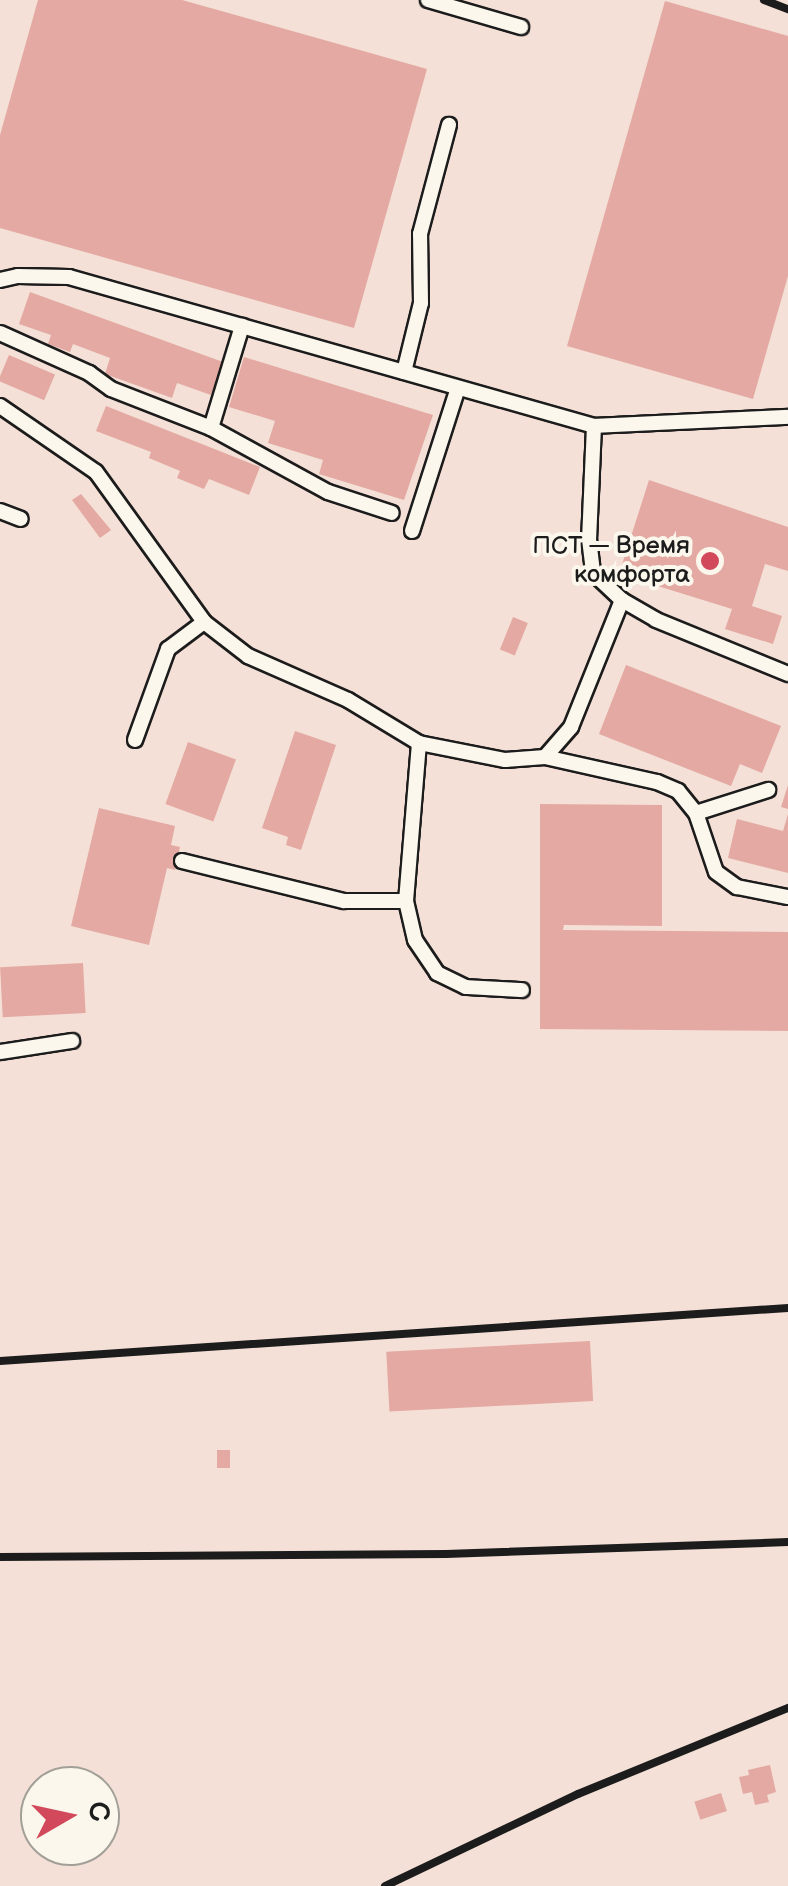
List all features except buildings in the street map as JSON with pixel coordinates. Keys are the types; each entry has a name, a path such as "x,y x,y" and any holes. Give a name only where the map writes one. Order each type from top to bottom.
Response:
{"lane":[{"path":"428,0 521,26"},
{"path":"404,372 421,302 420,234 449,125"},
{"path":"0,280 18,276 68,277 594,426 788,417"},
{"path":"211,428 242,326"},
{"path":"0,333 89,373 111,389 211,428 328,492 392,512"},
{"path":"412,531 458,388"},
{"path":"0,406 96,472 204,622 248,656 348,700 419,743 505,760 545,757 656,782 678,791 696,812 716,872 737,887 788,897"},
{"path":"594,426 588,539 594,573 622,600 656,620 788,674"},
{"path":"0,512 21,519"},
{"path":"545,757 571,727 622,600"},
{"path":"135,740 168,649 204,622"},
{"path":"419,743 406,901 416,940 437,972 466,987 522,990"},
{"path":"696,812 768,790"},
{"path":"182,861 344,900 406,901"},
{"path":"0,1052 72,1041"}],"railway":[{"path":"764,0 788,9"},
{"path":"0,1361 788,1308"},
{"path":"0,1557 446,1554 788,1542"},
{"path":"385,1886 578,1794 788,1708"}],"place":[{"name":"ПСТ — Время комфорта","path":"710,561"}]}
